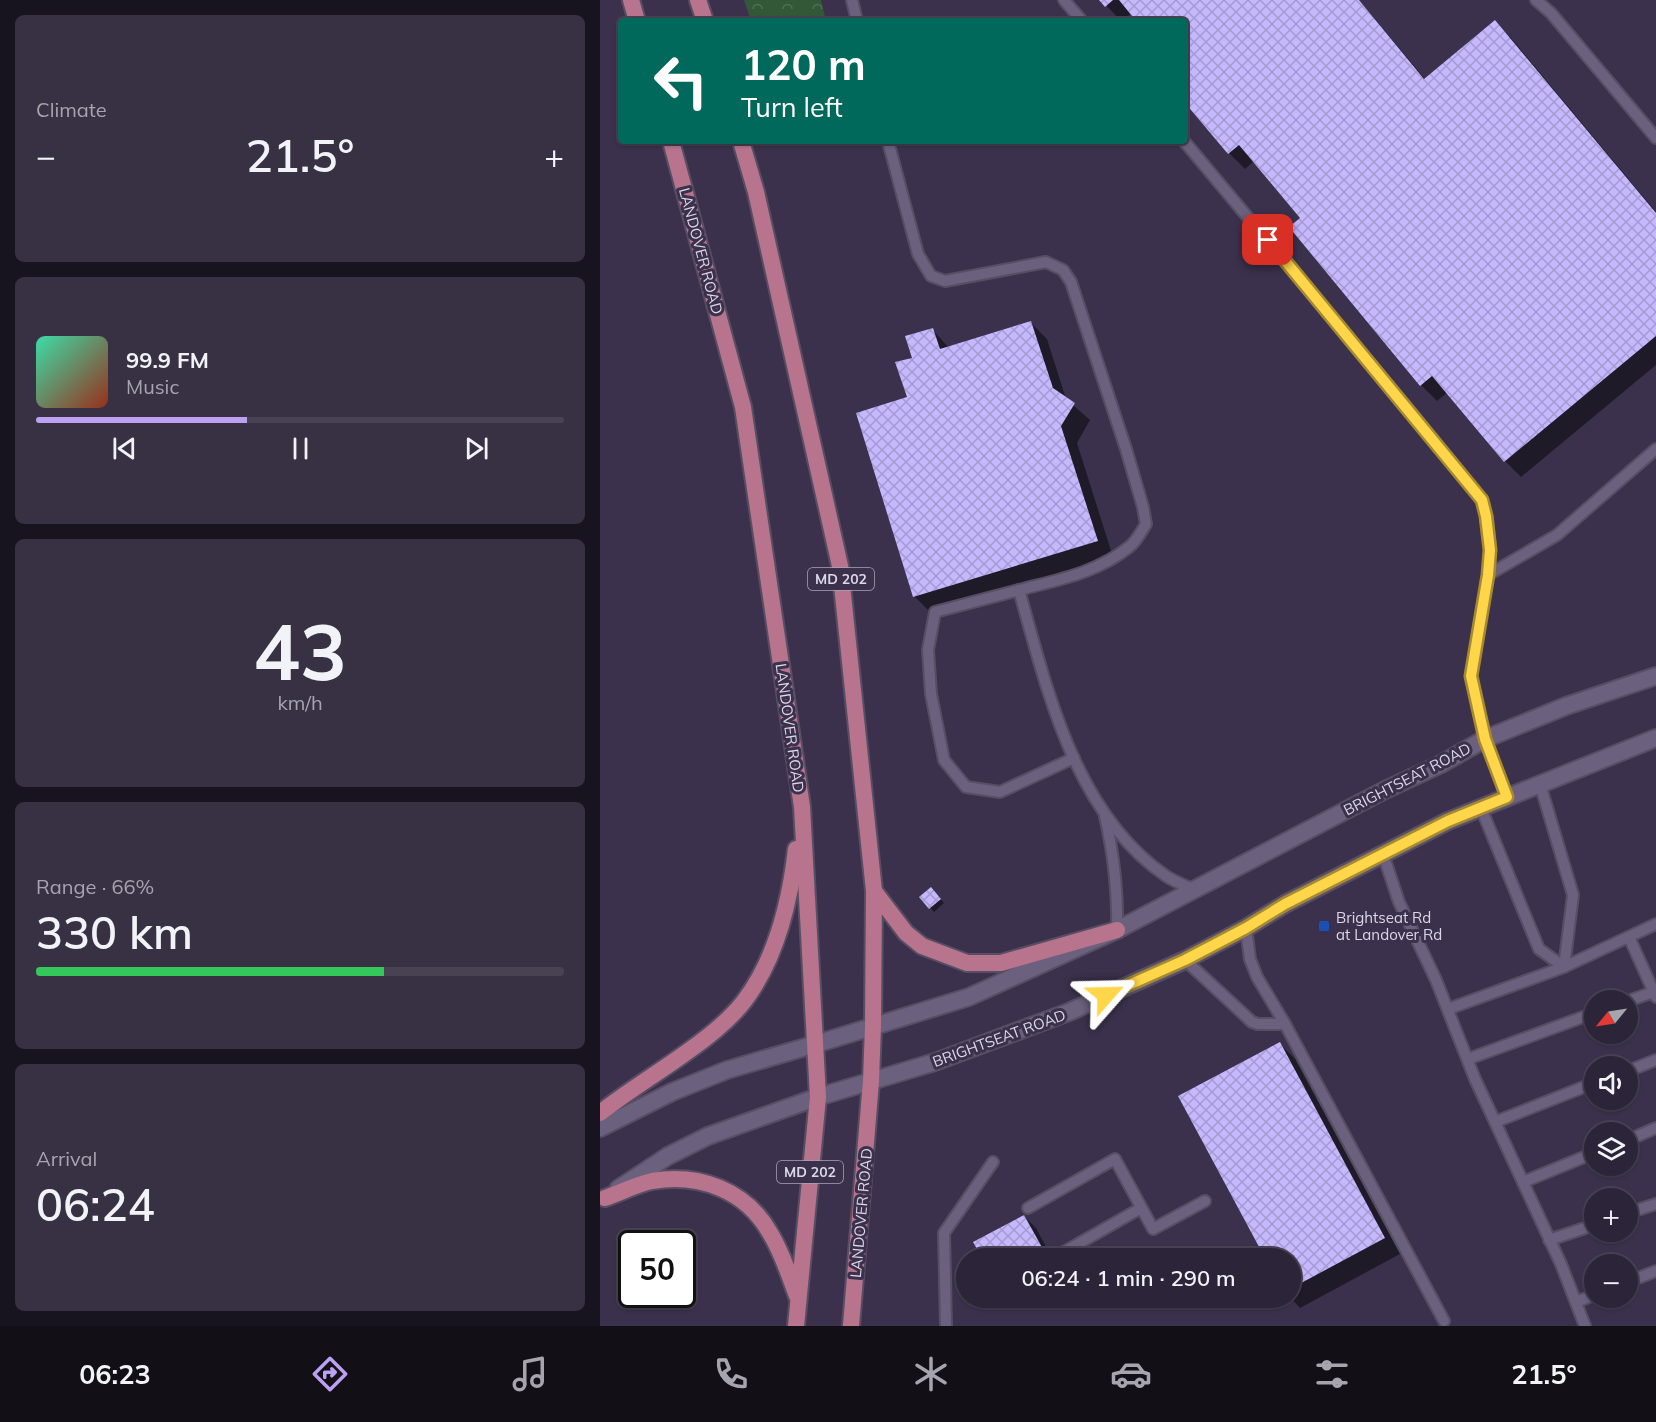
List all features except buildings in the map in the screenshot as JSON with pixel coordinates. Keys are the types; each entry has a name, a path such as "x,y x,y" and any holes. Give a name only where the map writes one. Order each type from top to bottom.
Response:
{"main road":[{"path":"631,0 636,18"},
{"path":"698,0 704,18"},
{"name":"LANDOVER ROAD","path":"672,144 743,407 802,807 818,1097 796,1326"},
{"name":"LANDOVER ROAD","path":"742,144 756,192 840,566 874,891 871,1081 852,1326"},
{"name":"BRIGHTSEAT ROAD","path":"600,1128 672,1092 727,1070 969,997 1117,930 1485,739 1566,706 1656,676"},
{"name":"BRIGHTSEAT ROAD","path":"602,1201 668,1156 708,1136 818,1097 935,1062 1044,1023 1185,960 1246,928 1285,904 1448,821 1656,738"},
{"path":"600,1113 624,1094 688,1052 744,1002 762,973 781,929 793,877 802,807"},
{"path":"874,891 906,933 922,946 967,963 1001,963 1117,930"},
{"path":"602,1201 650,1182 681,1179 699,1180 714,1185 740,1199 755,1212 770,1232 798,1299"}],"lane":[{"path":"852,0 856,18"},
{"path":"1064,0 1079,18"},
{"path":"1536,0 1551,13 1656,138"},
{"path":"889,144 918,254 931,276 945,281 1046,262 1063,270 1071,282 1143,507 1146,524 1131,546 1084,573 935,612 928,650 931,694 944,760 966,787 1000,792 1074,758"},
{"path":"1187,144 1482,500 1489,536 1488,575 1471,676 1485,739 1507,797"},
{"path":"1488,575 1557,535 1656,449"},
{"path":"1020,590 1049,697 1074,758 1105,813 1125,839 1167,877 1195,890"},
{"path":"1540,784 1573,895 1564,967"},
{"path":"1481,808 1539,949 1564,967"},
{"path":"1105,813 1115,861 1118,896 1117,930"},
{"path":"1383,854 1399,902 1495,1122 1550,1240 1585,1326"},
{"path":"1448,1010 1564,967 1656,924"},
{"path":"1246,928 1250,959 1257,977 1285,1023 1444,1321"},
{"path":"1629,937 1655,993 1638,998"},
{"path":"1185,960 1252,1022 1258,1024 1285,1023"},
{"path":"1468,1059 1584,1017"},
{"path":"1638,1067 1656,1060"},
{"path":"1495,1122 1584,1087"},
{"path":"1638,1136 1656,1128"},
{"path":"1028,1208 1115,1158 1153,1228 1205,1201"},
{"path":"1523,1182 1584,1158"},
{"path":"946,1326 944,1233 993,1162"},
{"path":"1638,1210 1656,1204"},
{"path":"1071,1248 1141,1208"},
{"path":"1550,1240 1584,1228"},
{"path":"1638,1278 1656,1271"},
{"path":"1576,1302 1584,1299"}],"green space":[{"path":"744,0 821,0 825,18 750,18"}],"place":[{"name":"Brightseat Rd at Landover Rd","path":"1324,926"}],"route":[{"path":"1106,995 1185,960 1246,928 1285,904 1448,821 1507,797 1485,739 1471,676 1490,550 1482,500 1268,240"}]}
